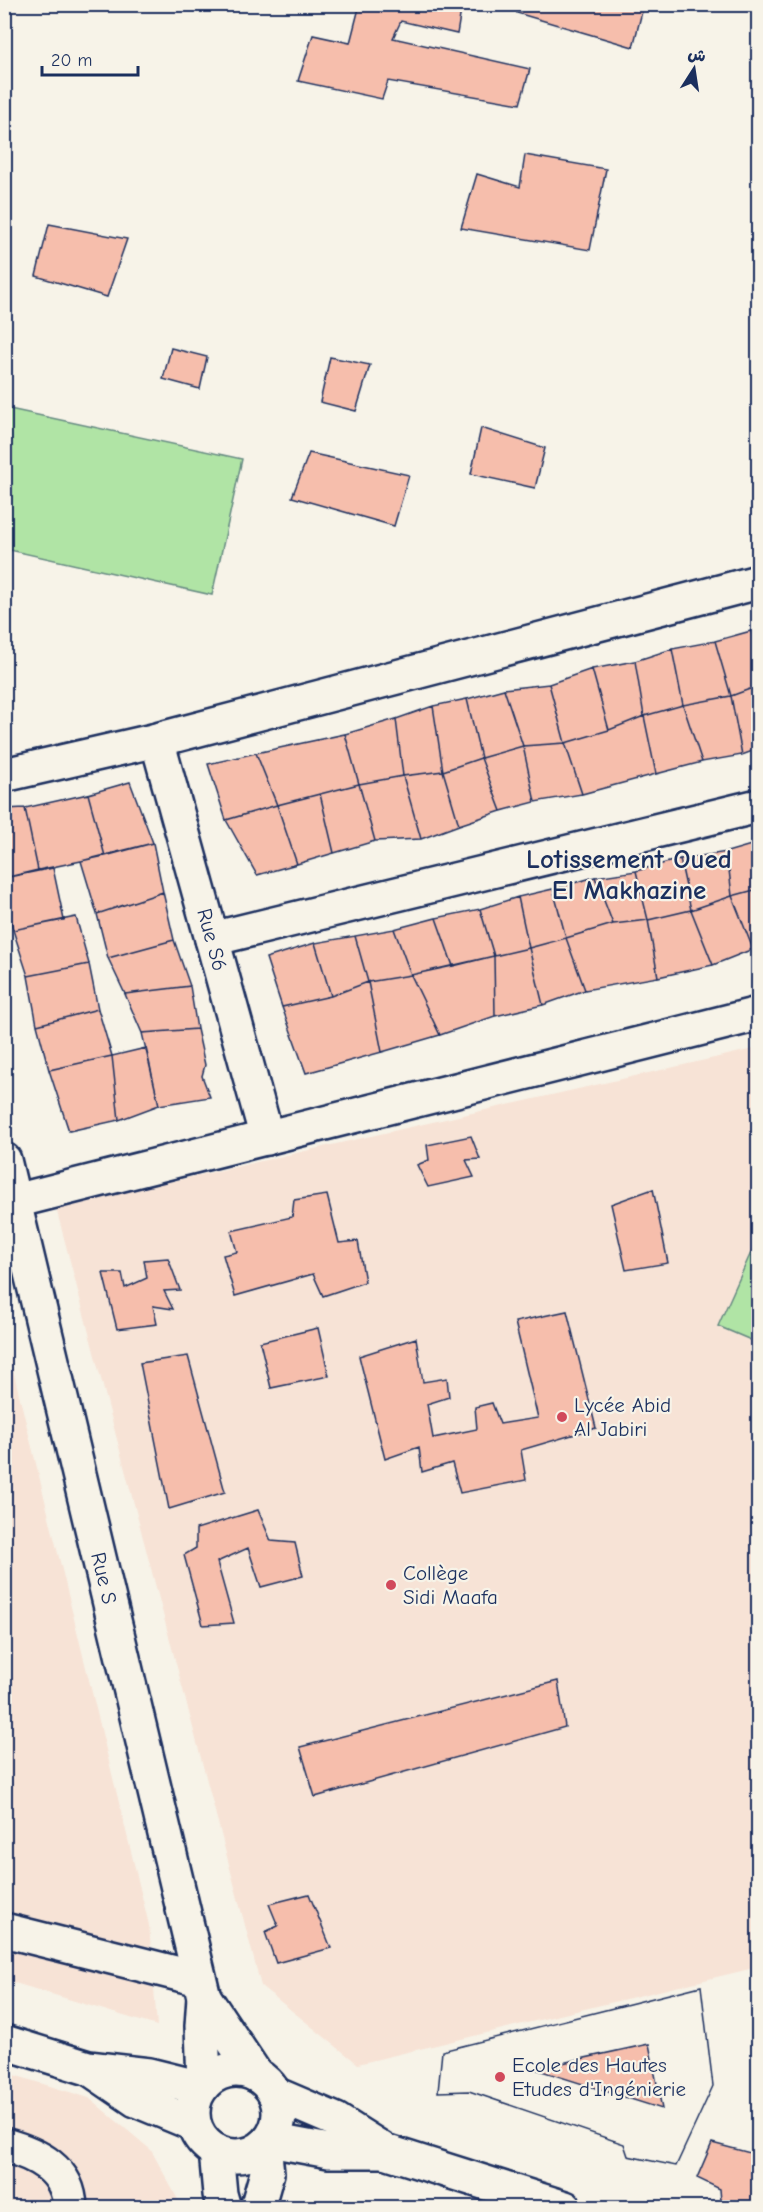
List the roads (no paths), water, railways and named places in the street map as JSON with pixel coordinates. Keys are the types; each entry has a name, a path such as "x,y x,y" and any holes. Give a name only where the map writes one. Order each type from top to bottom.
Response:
{"street":[{"path":"4,775 157,740 759,582"},
{"name":"Rue S6","path":"157,740 267,1138"},
{"path":"212,939 759,806"},
{"path":"14,1216 267,1138 759,1014"},
{"name":"Rue S","path":"4,1160 14,1216 202,1988 202,2086"},
{"path":"4,1930 202,1988"},
{"name":"Rue S","path":"202,1988 265,2085"},
{"path":"4,2042 88,2068 149,2075 202,2086"},
{"path":"88,2068 136,2100 194,2124"},
{"path":"265,2085 279,2110 278,2126 267,2143 250,2154 232,2156 216,2151 206,2144 194,2124 194,2105 202,2086 216,2075 229,2070 242,2071 336,2120 385,2151 565,2208"},
{"path":"267,2143 329,2151 385,2151"},
{"path":"257,2208 267,2173 267,2143"},
{"path":"4,2145 37,2155 53,2168 64,2184 70,2208"},
{"path":"216,2151 220,2194 224,2208"}],"place":[{"name":"Lycée Abid Al Jabiri","path":"562,1417"},
{"name":"Collège Sidi Maafa","path":"391,1585"},
{"name":"Ecole des Hautes Etudes d'Ingénierie","path":"500,2077"}],"district":[{"name":"Lotissement Oued El Makhazine","path":"629,874"}]}
